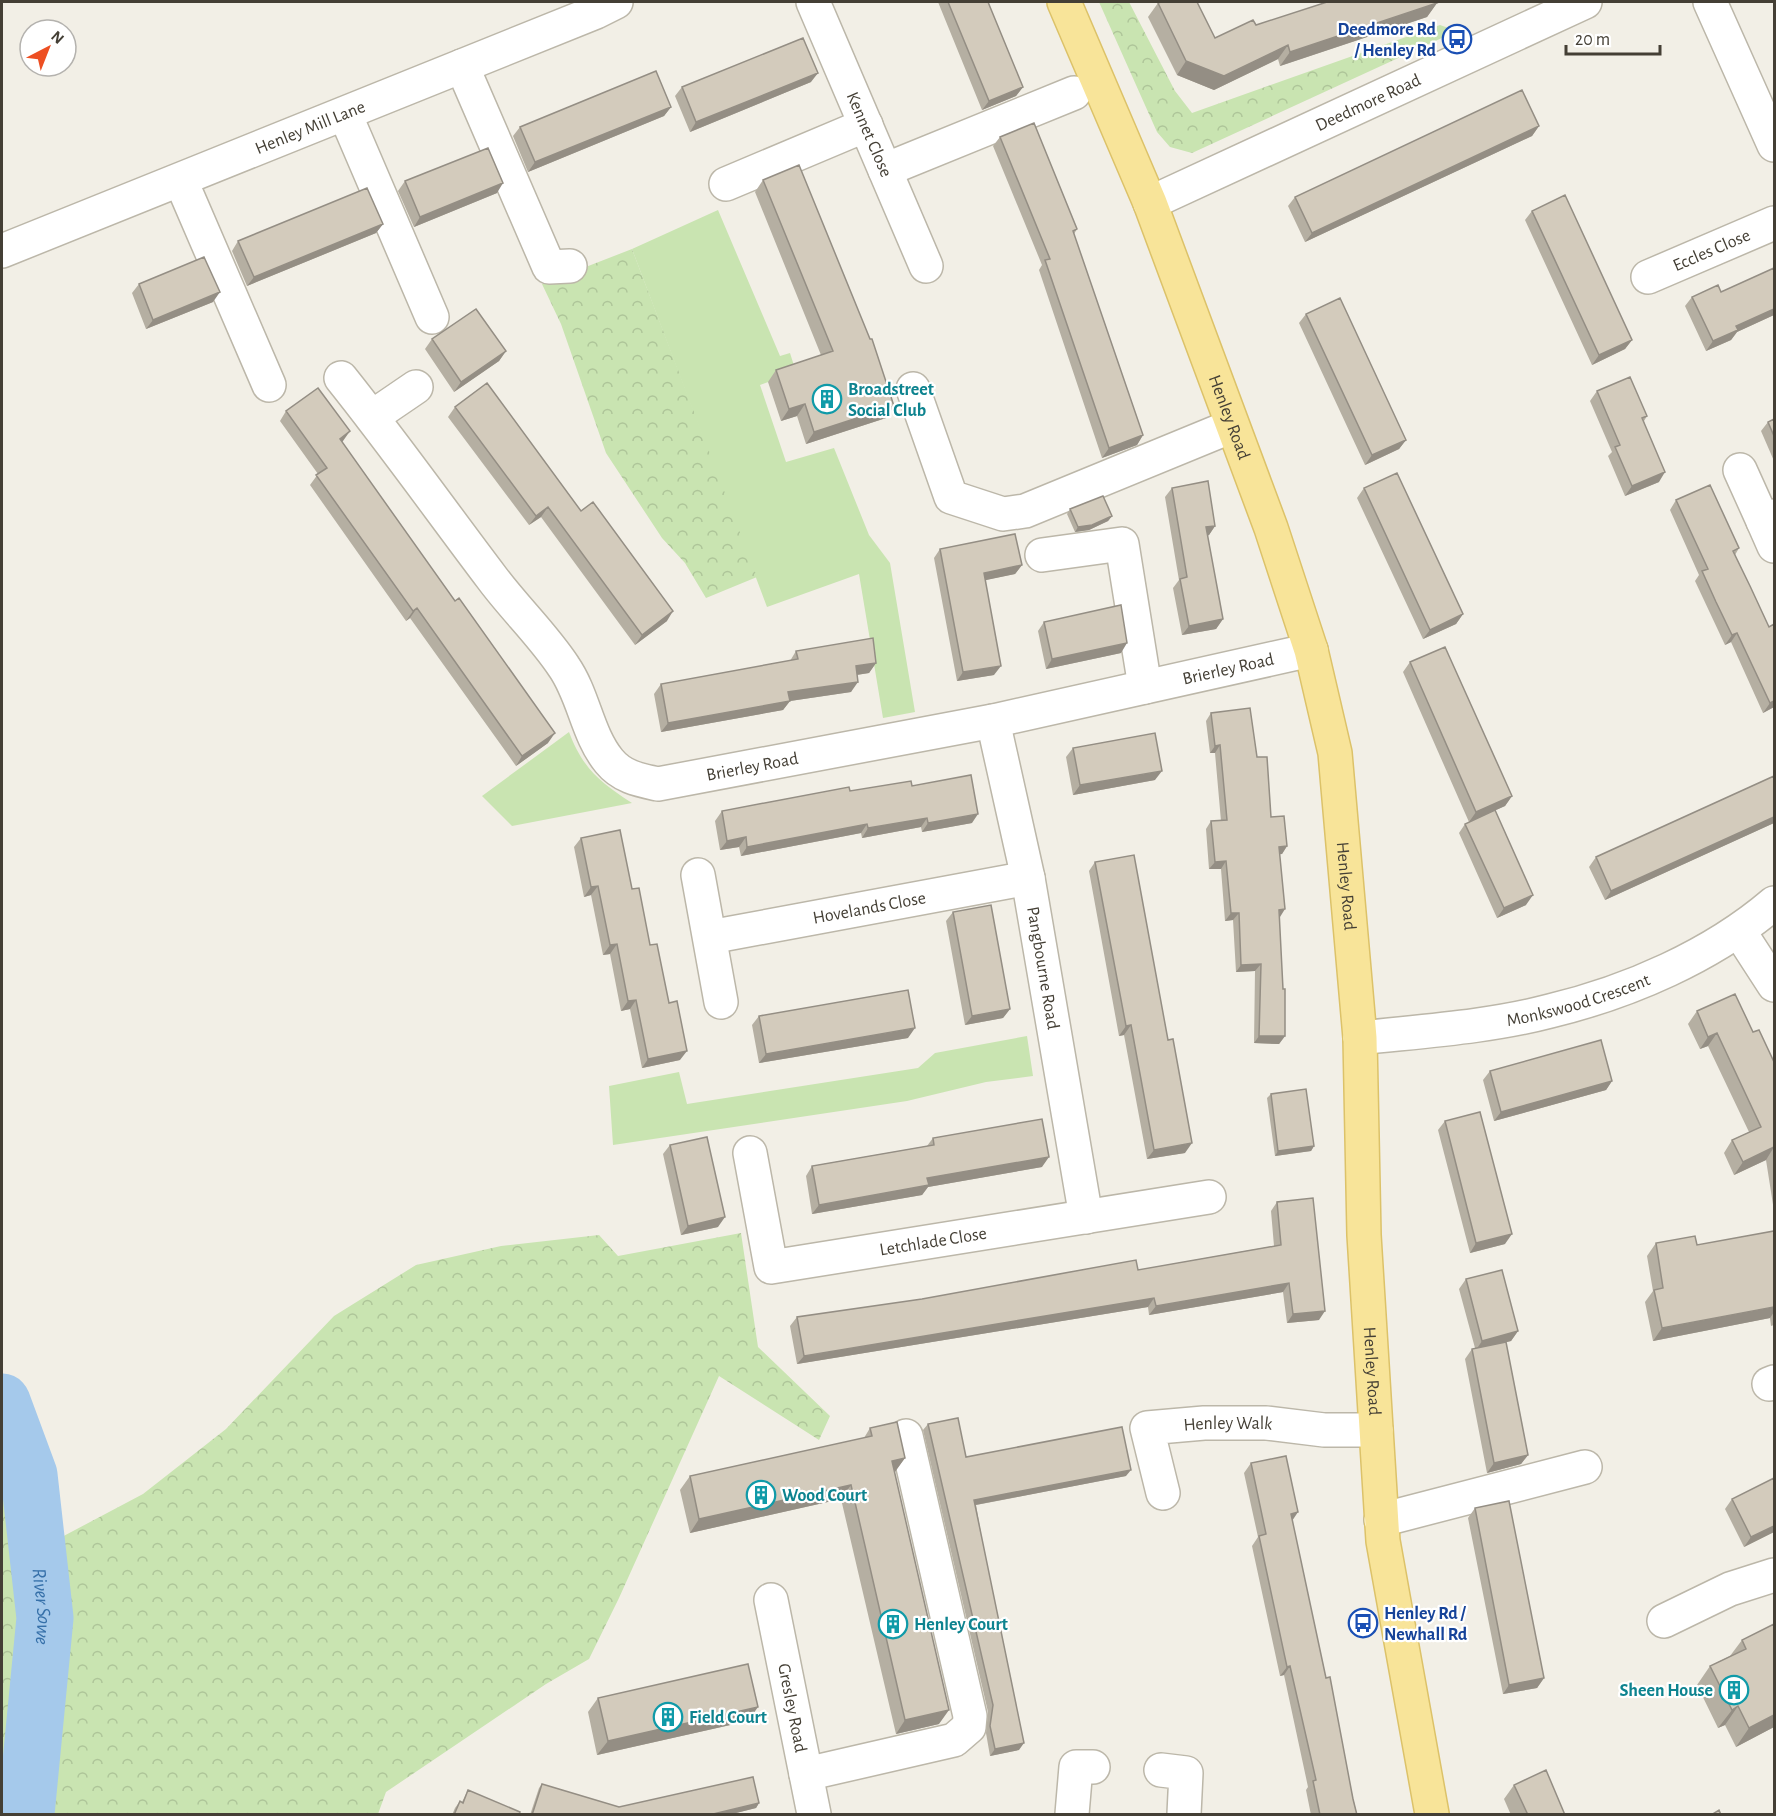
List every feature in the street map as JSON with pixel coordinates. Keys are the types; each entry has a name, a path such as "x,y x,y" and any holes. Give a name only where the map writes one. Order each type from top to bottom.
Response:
{"main road":[{"name":"Henley Road","path":"1064,2 1150,203 1271,528 1311,650 1335,753 1360,1038 1364,1235 1381,1520 1432,1815"}],"street":[{"name":"Henley Mill Lane","path":"2,251 181,181 616,2"},
{"name":"Kennet Close","path":"813,2 926,266"},
{"path":"1710,2 1774,146"},
{"name":"Deedmore Road","path":"1150,203 1580,3"},
{"path":"462,66 549,267 570,266"},
{"path":"885,170 1074,93"},
{"path":"345,114 432,317"},
{"path":"726,183 866,125"},
{"path":"181,181 269,385"},
{"name":"Eccles Close","path":"1648,277 1774,223"},
{"name":"Brierley Road","path":"340,378 372,417 495,582 559,659 581,697 600,748 610,762 623,774 658,784 993,721 1311,650"},
{"path":"372,417 416,387"},
{"path":"913,389 951,497 1003,514 1025,511 1232,426"},
{"path":"1740,470 1771,528"},
{"path":"1042,555 1122,543 1145,687"},
{"name":"Pangbourne Road","path":"993,721 1028,878 1086,1218"},
{"path":"698,875 721,1002"},
{"name":"Hovelands Close","path":"710,937 1028,878"},
{"name":"Monkswood Crescent","path":"1360,1038 1473,1025 1549,1012 1610,993 1661,972 1739,931 1774,903"},
{"path":"1739,931 1774,985"},
{"name":"Letchlade Close","path":"750,1153 771,1267 1209,1197"},
{"name":"Henley Walk","path":"1163,1493 1147,1428 1204,1423 1266,1423 1324,1430 1376,1430"},
{"path":"806,1774 954,1740 963,1735 969,1727 970,1716 906,1436"},
{"path":"1381,1520 1586,1467"},
{"path":"1664,1621 1730,1589 1774,1575"},
{"name":"Gresley Road","path":"771,1600 806,1774 806,1813"},
{"path":"1072,1815 1076,1767 1093,1767"},
{"path":"1161,1770 1186,1773 1184,1815"}],"green space":[{"path":"1099,2 1129,2 1175,91 1192,113 1440,25 1457,31 1192,153 1170,147 1157,132"},
{"path":"718,210 780,356 790,353 796,372 760,385 786,462 834,448 869,535 890,563 915,712 883,718 859,574 767,607 632,249"},
{"path":"632,249 757,577 706,598 685,563 662,538 606,453 561,324 542,284"},
{"path":"569,732 580,756 594,774 632,803 512,826 482,796"},
{"path":"1027,1036 1033,1076 986,1082 907,1101 613,1145 609,1086 679,1072 687,1104 918,1068 935,1053"},
{"path":"741,1233 758,1347 830,1416 819,1440 719,1376 589,1659 546,1684 386,1792 378,1814 51,1814 57,1732 56,1674 64,1621 58,1539 143,1494 226,1429 334,1316 416,1265 501,1246 599,1235 618,1256"},
{"path":"2,1439 14,1482 25,1547 29,1643 13,1814 2,1814"}],"building":[{"path":"948,2 988,2 1023,87 989,101"},
{"path":"1197,2 1215,38 1253,20 1256,25 1327,2 1437,3 1290,52 1288,45 1224,76 1186,61 1158,3"},
{"path":"803,38 818,73 696,122 682,87"},
{"path":"656,71 671,107 535,162 520,127"},
{"path":"1522,90 1539,126 1312,233 1295,197"},
{"path":"1034,123 1077,229 1073,231 1143,435 1109,448 1045,260 1050,259 1000,137"},
{"path":"488,148 503,183 420,217 405,181"},
{"path":"799,165 870,339 872,339 894,406 814,432 805,404 789,409 776,370 833,351 763,180"},
{"path":"367,188 383,224 254,277 238,241"},
{"path":"1565,195 1632,340 1599,355 1532,211"},
{"path":"204,257 220,292 153,320 139,284"},
{"path":"1774,268 1774,309 1736,326 1738,330 1713,341 1692,297 1718,285 1721,292"},
{"path":"1340,298 1406,440 1372,455 1306,314"},
{"path":"476,309 506,351 461,382 432,339"},
{"path":"1630,377 1647,416 1642,418 1665,472 1632,486 1615,447 1620,445 1597,391"},
{"path":"487,383 581,511 593,502 673,611 642,635 548,507 536,516 455,407"},
{"path":"318,388 350,431 340,439 455,601 459,598 555,733 522,756 417,608 413,611 316,475 327,468 286,411"},
{"path":"1774,419 1774,436 1768,422"},
{"path":"1397,473 1463,614 1430,630 1364,488"},
{"path":"1208,481 1215,526 1206,527 1223,619 1189,626 1180,579 1187,577 1172,488"},
{"path":"1710,485 1739,548 1733,551 1769,627 1774,624 1774,701 1770,703 1737,633 1732,635 1716,602 1702,571 1708,569 1676,500"},
{"path":"1103,496 1112,516 1092,525 1078,527 1070,509"},
{"path":"1015,534 1022,565 984,573 1001,666 963,672 940,549"},
{"path":"1121,605 1127,643 1052,659 1044,622"},
{"path":"873,638 876,663 856,666 858,682 788,692 790,701 668,723 661,684 798,659 796,651"},
{"path":"1445,647 1512,796 1476,812 1410,662"},
{"path":"1250,708 1257,757 1267,757 1271,817 1284,816 1287,846 1279,847 1285,909 1279,910 1283,989 1285,989 1285,1036 1259,1036 1261,964 1241,965 1239,913 1231,913 1226,861 1215,862 1211,821 1227,820 1220,745 1215,746 1211,713"},
{"path":"1155,733 1162,771 1080,785 1073,748"},
{"path":"971,775 978,814 928,823 927,818 868,828 867,824 747,847 746,837 727,841 722,811 849,787 850,791 911,781 912,786"},
{"path":"1774,776 1774,817 1611,891 1596,857"},
{"path":"1495,810 1533,895 1504,908 1465,824"},
{"path":"620,830 632,889 639,888 650,945 657,944 669,1003 677,1001 687,1051 648,1059 636,1000 628,1001 617,944 610,945 598,886 591,887 581,838"},
{"path":"1134,855 1168,1040 1173,1039 1192,1143 1154,1150 1131,1025 1126,1026 1095,862"},
{"path":"991,905 1010,1009 972,1016 953,912"},
{"path":"908,990 915,1028 766,1054 759,1016"},
{"path":"1735,994 1753,1032 1759,1030 1774,1062 1774,1147 1743,1162 1732,1140 1761,1127 1717,1033 1708,1037 1697,1011"},
{"path":"1601,1040 1612,1081 1501,1112 1490,1071"},
{"path":"1306,1089 1314,1146 1278,1151 1271,1094"},
{"path":"1480,1112 1512,1234 1476,1243 1445,1121"},
{"path":"1042,1119 1049,1157 927,1178 929,1185 819,1205 812,1166 934,1145 933,1138"},
{"path":"707,1137 725,1217 688,1226 670,1145"},
{"path":"1313,1198 1325,1311 1293,1314 1289,1283 1156,1306 1154,1298 804,1356 797,1317 922,1299 1136,1260 1138,1270 1281,1245 1277,1202"},
{"path":"1774,1231 1774,1307 1662,1328 1654,1290 1663,1288 1656,1243 1695,1236 1697,1245"},
{"path":"1502,1270 1518,1331 1482,1341 1466,1279"},
{"path":"1506,1342 1528,1455 1494,1463 1472,1349"},
{"path":"958,1418 966,1457 1122,1427 1131,1470 974,1500 1024,1743 995,1749 990,1726 993,1705 928,1424"},
{"path":"897,1422 905,1458 892,1461 949,1710 905,1720 851,1485 699,1519 690,1476 872,1436 870,1428"},
{"path":"1286,1456 1298,1512 1291,1514 1326,1678 1330,1677 1357,1815 1320,1815 1313,1781 1316,1780 1290,1666 1287,1667 1259,1536 1266,1534 1251,1463"},
{"path":"1774,1478 1774,1526 1751,1537 1732,1499"},
{"path":"1509,1501 1544,1678 1509,1685 1475,1508"},
{"name":"Sheen House","path":"1774,1624 1774,1715 1749,1728 1738,1706 1732,1710 1710,1666 1746,1649 1742,1640"},
{"name":"Field Court","path":"748,1664 758,1707 608,1741 598,1698"},
{"path":"1546,1770 1565,1815 1528,1815 1514,1785"},
{"path":"753,1777 759,1803 709,1815 532,1815 542,1784 619,1807"},
{"path":"468,1790 520,1812 519,1815 454,1815 460,1801 463,1803"},
{"path":"1719,1810 1721,1815 1711,1815"}],"waterway":[{"name":"River Sowe","path":"2,1402 29,1475 45,1618 26,1814"}],"place":[{"name":"Deedmore Rd / Henley Rd","path":"1457,39"},
{"name":"Broadstreet Social Club","path":"827,399"},
{"name":"Wood Court","path":"761,1495"},
{"name":"Henley Rd / Newhall Rd","path":"1363,1623"},
{"name":"Henley Court","path":"893,1624"},
{"name":"Sheen House","path":"1734,1690"},
{"name":"Field Court","path":"668,1717"}]}
